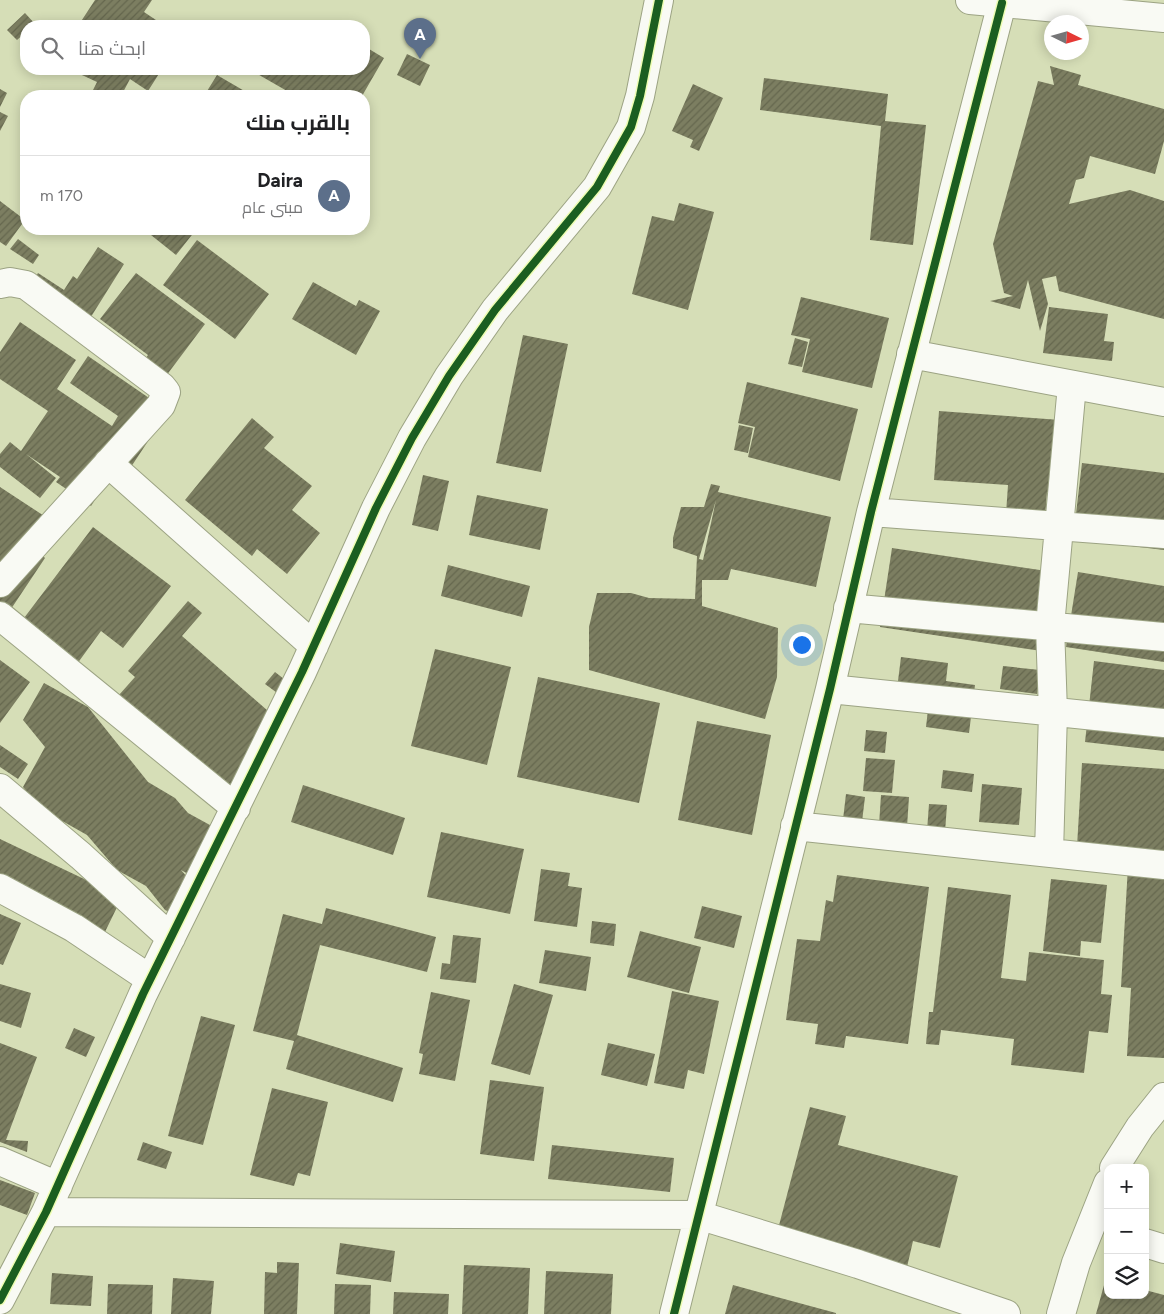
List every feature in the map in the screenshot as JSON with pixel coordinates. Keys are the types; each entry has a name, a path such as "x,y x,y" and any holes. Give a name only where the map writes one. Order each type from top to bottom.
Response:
{"street":[{"path":"0,1300 46,1212 150,979 236,808 314,646 376,508 412,438 449,376 495,310 597,187 631,127 640,96 659,0"},
{"path":"970,0 1164,18"},
{"path":"674,1314 794,826 830,689 871,512 1002,3"},
{"path":"0,284 10,282 26,285 162,387 166,392 161,404 0,583"},
{"path":"911,354 1164,402"},
{"path":"1049,853 1053,712 1050,626 1072,385"},
{"path":"108,463 314,646"},
{"path":"871,512 1164,534"},
{"path":"848,608 1164,637"},
{"path":"0,616 236,808"},
{"path":"830,689 1164,723"},
{"path":"0,788 81,856 171,938"},
{"path":"794,826 1164,865"},
{"path":"0,888 74,928 150,979"},
{"path":"1117,1164 1140,1127 1164,1097"},
{"path":"0,1162 58,1186"},
{"path":"1061,1314 1076,1263 1099,1228 1104,1203"},
{"path":"46,1212 698,1215 858,1264 1006,1314"},
{"path":"1149,1244 1164,1249"}],"building":[{"path":"95,0 152,0 144,12 156,20 82,20"},
{"path":"25,13 31,20 20,20 20,37 17,40 7,30"},
{"path":"370,50 384,58 365,90 285,90 259,75 370,75"},
{"path":"407,54 430,65 420,86 397,75"},
{"path":"1050,66 1081,75 1078,85 1164,109 1164,141 1155,174 1090,156 1084,178 1076,180 1069,204 1130,190 1164,201 1164,319 1059,291 1056,276 1042,279 1048,304 1040,331 1028,280 1020,309 990,301 1013,296 1004,293 993,244 1038,81 1054,85"},
{"path":"82,75 158,75 149,90 130,79 124,90 93,90 97,82"},
{"path":"217,75 243,90 208,90"},
{"path":"764,78 888,94 885,121 926,125 913,245 870,240 881,126 760,110"},
{"path":"693,84 723,98 699,151 690,147 693,140 672,131"},
{"path":"0,89 7,93 0,107"},
{"path":"0,112 8,116 0,131"},
{"path":"0,201 20,216 20,227 6,246 0,242"},
{"path":"679,203 714,212 688,310 632,294 652,216 674,221"},
{"path":"151,235 192,235 176,255"},
{"path":"18,239 39,255 33,264 10,249"},
{"path":"197,240 269,294 235,339 163,285"},
{"path":"98,247 124,264 89,320 32,283 38,273 64,290 73,276 77,279"},
{"path":"136,273 205,324 166,376 144,361 148,355 100,319"},
{"path":"313,282 356,306 359,300 380,311 356,355 292,319"},
{"path":"801,297 889,318 872,388 802,372 810,339 791,335"},
{"path":"1049,307 1108,314 1104,341 1114,342 1112,361 1043,353"},
{"path":"20,322 76,360 57,389 112,426 118,416 70,383 88,356 168,411 125,476 115,469 91,506 56,482 60,477 26,454 56,478 40,498 0,467 0,454 10,442 21,451 48,411 0,379 0,352"},
{"path":"523,335 568,344 541,472 496,463"},
{"path":"795,338 808,342 802,367 788,364"},
{"path":"747,382 858,409 840,481 748,457 755,427 738,423"},
{"path":"939,411 1074,421 1069,494 1047,492 1044,530 1005,528 1008,485 934,480"},
{"path":"252,418 274,437 264,448 312,486 292,510 320,533 287,574 257,549 252,556 185,500"},
{"path":"739,425 753,428 748,453 734,450"},
{"path":"1082,463 1164,473 1164,550 1073,539"},
{"path":"423,475 449,481 438,531 412,525"},
{"path":"711,484 720,486 718,492 831,517 816,587 731,569 728,580 702,580 702,606 778,628 777,677 765,719 589,670 589,627 597,593 631,593 649,598 695,599 697,556 673,548 673,538 681,507 704,507","holes":["716,500 703,560 699,559"]},
{"path":"0,487 61,527 43,556 45,558 11,609 0,601"},
{"path":"477,495 548,509 540,550 469,535"},
{"path":"93,527 171,586 123,648 101,631 77,664 21,622"},
{"path":"892,548 1067,574 1055,653 880,627"},
{"path":"448,565 530,586 522,617 441,596"},
{"path":"1078,572 1164,586 1164,662 1066,647"},
{"path":"188,601 202,613 182,636 283,724 228,788 119,695 135,677 128,671"},
{"path":"435,649 511,667 487,765 411,746"},
{"path":"901,657 948,663 946,681 975,685 969,733 926,727 929,701 896,697"},
{"path":"0,660 30,682 0,723"},
{"path":"1094,661 1164,670 1164,751 1085,742"},
{"path":"1003,666 1040,670 1037,694 1000,689"},
{"path":"275,672 293,686 284,698 265,684"},
{"path":"538,677 660,703 639,803 517,777"},
{"path":"44,683 88,707 148,782 175,798 188,813 219,830 204,883 181,870 196,887 176,915 165,910 146,886 117,870 87,835 41,809 23,787 45,747 23,720"},
{"path":"697,721 771,735 752,835 678,820"},
{"path":"866,730 887,732 885,753 864,751"},
{"path":"0,745 28,764 18,779 0,767"},
{"path":"866,758 895,760 892,793 863,791"},
{"path":"1082,763 1164,769 1164,1058 1127,1056 1131,988 1121,987 1128,866 1076,863"},
{"path":"943,770 974,774 972,792 941,788"},
{"path":"982,784 1022,788 1019,825 979,822"},
{"path":"303,785 405,818 393,855 291,822"},
{"path":"846,794 865,797 861,830 842,828"},
{"path":"881,795 909,797 907,827 879,825"},
{"path":"929,804 947,805 945,832 927,831"},
{"path":"441,832 524,849 510,914 427,897"},
{"path":"0,839 122,897 103,936 0,887"},
{"path":"541,869 570,873 568,886 582,888 577,927 534,921"},
{"path":"837,875 929,887 908,1044 846,1036 844,1048 815,1044 818,1024 786,1020 797,939 820,941 826,900 833,902"},
{"path":"1051,879 1107,885 1101,943 1081,941 1080,956 1043,951"},
{"path":"948,887 1011,895 1001,978 1026,981 1029,952 1104,960 1101,994 1112,995 1108,1033 1089,1031 1084,1073 1011,1065 1014,1039 941,1030 939,1045 926,1044 929,1012 933,1012"},
{"path":"702,906 742,916 734,948 694,938"},
{"path":"326,908 436,937 427,972 320,945 297,1035 403,1068 393,1102 286,1069 294,1041 253,1031 283,914 322,924"},
{"path":"0,914 21,923 3,965 0,964"},
{"path":"592,921 616,924 614,946 590,943"},
{"path":"640,931 701,947 689,993 627,977"},
{"path":"453,935 481,938 476,983 440,979 442,963 450,964"},
{"path":"545,950 591,957 586,991 539,983"},
{"path":"0,984 31,993 21,1028 0,1021"},
{"path":"514,984 553,995 530,1075 491,1064"},
{"path":"672,991 719,1001 704,1074 688,1070 684,1089 654,1083"},
{"path":"431,992 470,1000 455,1081 419,1074 423,1054 419,1053"},
{"path":"201,1016 235,1025 203,1145 168,1136"},
{"path":"74,1028 95,1037 86,1057 65,1048"},
{"path":"0,1043 37,1057 6,1140 28,1141 27,1152 0,1142"},
{"path":"608,1043 655,1054 647,1086 601,1075"},
{"path":"490,1080 544,1087 534,1161 480,1154"},
{"path":"272,1088 328,1102 310,1176 298,1173 294,1186 250,1175"},
{"path":"810,1107 846,1116 838,1145 958,1176 940,1248 913,1241 907,1267 777,1233"},
{"path":"143,1142 172,1152 166,1169 137,1160"},
{"path":"552,1145 674,1158 670,1192 548,1179"},
{"path":"0,1180 35,1193 27,1215 0,1205"},
{"path":"340,1243 395,1251 391,1282 336,1274"},
{"path":"277,1262 299,1263 297,1314 264,1314 265,1272 277,1273"},
{"path":"464,1265 530,1268 528,1314 462,1314"},
{"path":"546,1271 613,1274 611,1314 544,1314"},
{"path":"52,1273 93,1276 91,1306 50,1304"},
{"path":"173,1278 214,1281 211,1314 171,1314"},
{"path":"108,1284 153,1285 152,1314 107,1314"},
{"path":"335,1284 371,1285 370,1314 334,1314"},
{"path":"733,1285 836,1313 836,1314 725,1314"},
{"path":"1104,1285 1104,1299 1149,1299 1149,1291 1164,1295 1164,1314 1096,1314"},
{"path":"394,1292 449,1294 448,1314 393,1314"}],"cycle path":[{"path":"0,1300 46,1212 143,994 302,672 376,508 412,438 449,376 495,310 597,187 631,127 640,96 659,0"},
{"path":"674,1314 830,689 871,512 1002,3"}],"place":[{"name":"Daira","path":"420,59"}]}
